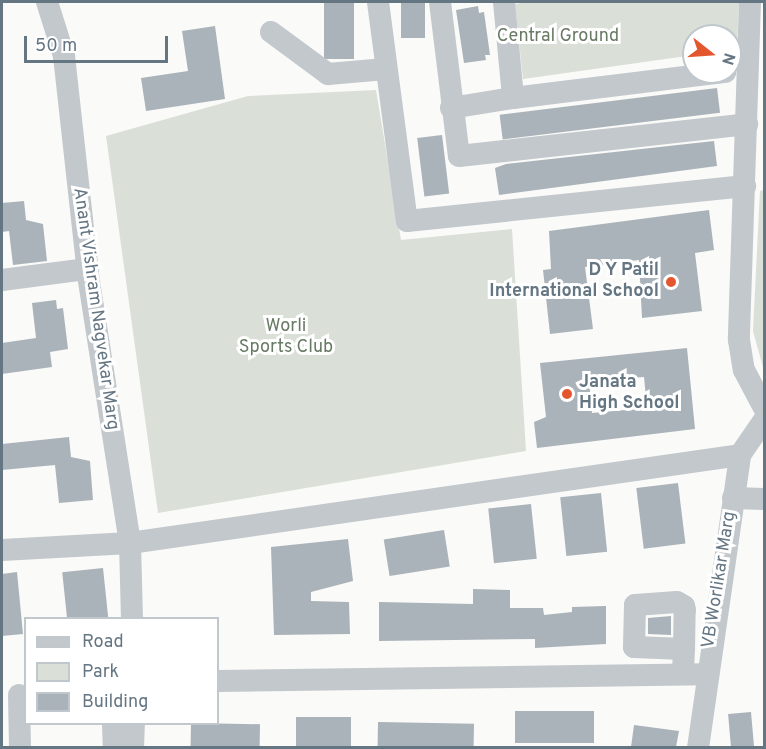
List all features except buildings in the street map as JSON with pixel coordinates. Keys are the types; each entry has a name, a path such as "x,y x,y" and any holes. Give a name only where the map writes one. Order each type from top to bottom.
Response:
{"street":[{"name":"Anant Vishram Nagvekar Marg","path":"47,2 64,56 87,269 130,543 132,617"},
{"path":"378,2 407,221 745,186"},
{"path":"440,2 451,108 459,156 747,124"},
{"path":"504,2 513,98"},
{"path":"742,51 750,2"},
{"path":"271,32 328,74 386,69"},
{"path":"451,108 682,77"},
{"path":"741,84 747,124 755,149 745,186 739,340 744,370 765,408"},
{"path":"2,280 87,269"},
{"name":"VB Worlikar Marg","path":"698,747 694,674 733,498 740,455 765,420"},
{"path":"2,550 130,543 740,455"},
{"path":"733,498 765,499"},
{"path":"219,681 694,674 684,650"},
{"path":"15,695 20,747"},
{"path":"113,725 114,747"},
{"path":"133,747 134,725"}],"green space":[{"name":"Central Ground","path":"527,2 739,2 738,24 682,24 682,57 523,79 515,4"},
{"name":"Worli Sports Club","path":"376,90 401,240 512,229 526,451 158,513 106,136 248,96"},
{"path":"764,190 764,371 753,331 760,191"}],"place":[{"name":"D Y Patil International School","path":"671,282"},
{"name":"Janata High School","path":"567,394"}]}
